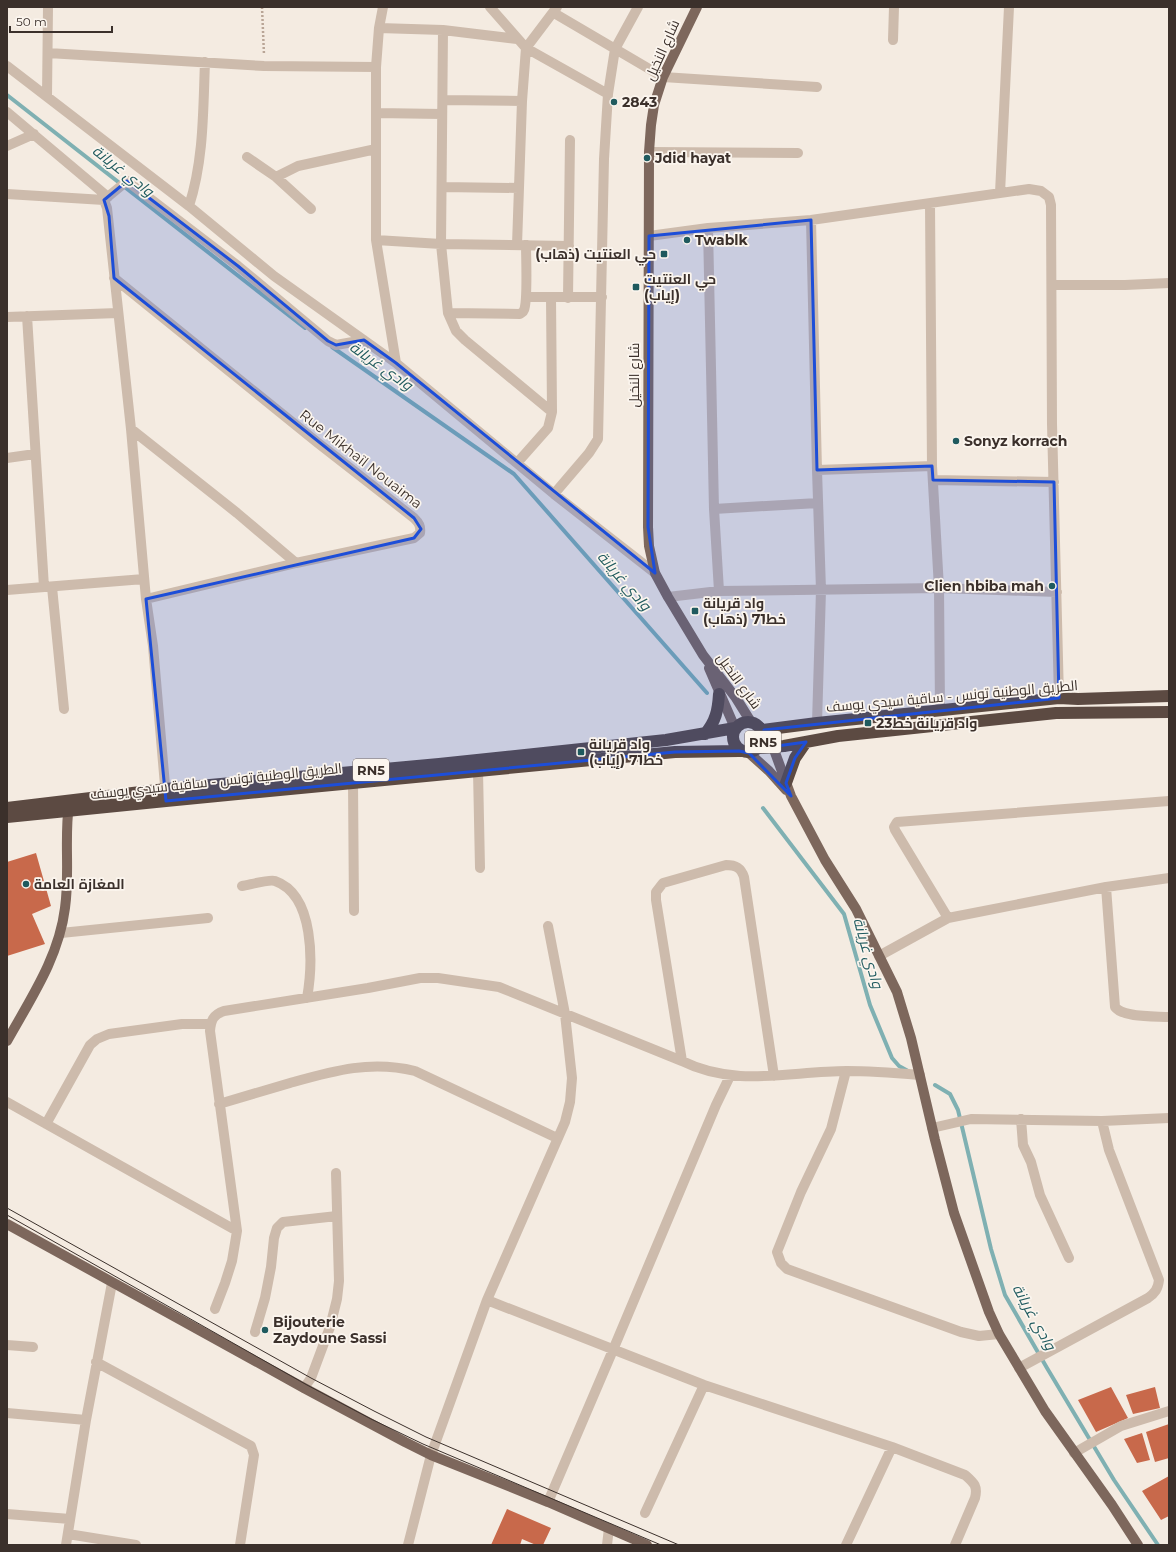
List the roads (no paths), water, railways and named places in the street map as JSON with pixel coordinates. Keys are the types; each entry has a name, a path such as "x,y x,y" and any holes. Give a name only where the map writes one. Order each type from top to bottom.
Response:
{"highway":[{"path":"705,734 711,727 716,717 719,694"},
{"name":"الطريق الوطنية تونس - ساقية سيدي يوسف","path":"166,795 353,783 627,758 754,744 817,722 1059,698 1078,700 1169,696"},
{"name":"الطريق الوطنية تونس - ساقية سيدي يوسف","path":"754,744 773,747 838,736 1056,713 1169,712"},
{"name":"RN5","path":"745,722 752,722 757,725 754,744 733,743 732,738 735,728 745,722"},
{"name":"الطريق الوطنية تونس - ساقية سيدي يوسف","path":"7,817 69,806 447,763 666,740 735,728"},
{"path":"786,784 795,758 806,742"},
{"name":"الطريق الوطنية تونس - ساقية سيدي يوسف","path":"7,808 69,806"}],"main road":[{"name":"شارع النخيل","path":"697,7 663,77 654,105 649,152 649,546 655,573 668,597 703,655 736,698 752,722"},
{"path":"703,655 735,728"},
{"path":"754,744 769,771 791,796"},
{"path":"773,747 791,796 825,860 856,909 897,992 911,1038 954,1213 989,1312 999,1334 1045,1411 1112,1505 1138,1545"},
{"path":"7,1040 42,978 54,954 61,933 68,884 69,806"},
{"path":"7,1224 304,1388 431,1455 548,1502 647,1545"}],"street":[{"path":"47,96 48,7"},
{"path":"383,7 379,28 376,67 376,240 396,363"},
{"path":"490,7 526,48 608,94"},
{"path":"554,494 589,453 598,439 604,159 608,94 615,49 638,7"},
{"path":"893,40 894,7"},
{"path":"1000,193 1009,7"},
{"path":"448,312 520,314 525,309 526,297 519,188 522,101 526,48 555,10 615,49 663,77 817,87"},
{"path":"379,28 443,30 517,39"},
{"path":"443,30 441,244 448,312 456,331 465,340 552,412"},
{"path":"48,53 127,59 264,66 376,67"},
{"path":"189,206 196,187 201,137 205,62"},
{"path":"7,66 189,206 274,276 396,363 554,494 655,573"},
{"path":"443,100 522,101"},
{"path":"7,112 106,198 131,428 146,599 153,646 166,795"},
{"path":"376,113 442,114"},
{"path":"7,146 34,134"},
{"path":"568,298 570,140"},
{"path":"276,177 298,166 376,148"},
{"path":"649,152 798,153"},
{"path":"247,157 276,177 311,209"},
{"path":"7,194 106,198 127,181 139,167"},
{"path":"127,181 238,266 328,341 336,344 364,340"},
{"path":"442,187 519,188"},
{"path":"649,236 708,228 811,220 1029,189 1041,191 1049,197 1051,205 1052,424 1059,698"},
{"path":"930,204 932,466 939,588 940,710"},
{"path":"811,220 816,470 821,590 817,722"},
{"path":"708,228 714,509 719,591"},
{"path":"376,240 441,244 569,246"},
{"name":"Rue Mikhaïl Nouaima","path":"114,278 318,443 420,523 420,533 414,538 296,563 146,599"},
{"path":"1052,285 1125,285 1169,283"},
{"path":"526,297 602,298"},
{"path":"517,463 548,428 552,412 551,298"},
{"path":"7,317 118,313"},
{"path":"27,316 35,454 48,587 64,709"},
{"path":"131,428 237,513 296,563"},
{"path":"7,458 35,454"},
{"path":"816,470 932,466"},
{"path":"933,480 1054,482"},
{"path":"714,509 818,503"},
{"path":"7,590 144,579"},
{"path":"668,597 719,591 939,588 1057,592"},
{"path":"478,771 480,868"},
{"path":"353,783 354,911"},
{"path":"948,918 895,830 894,827 897,822 1169,801"},
{"path":"682,1061 656,900 656,892 663,883 726,865 733,865 742,871 744,877 774,1076"},
{"path":"879,956 948,918 1106,887 1169,878"},
{"path":"242,886 273,880 288,888 295,895 304,917 310,943 310,979 307,998"},
{"path":"1106,887 1115,1007 1118,1010 1128,1014 1169,1017"},
{"path":"61,933 208,918"},
{"path":"408,1545 431,1455 487,1300 565,1122 570,1102 572,1078 565,1014 548,926"},
{"path":"214,1309 232,1261 237,1231 210,1031 210,1024 216,1013 420,978 438,978 499,987 696,1068 730,1076 774,1076 846,1071 920,1075"},
{"path":"46,1124 90,1045 97,1039 109,1034 165,1026 182,1024 210,1024"},
{"path":"219,1104 334,1071 360,1067 400,1068 414,1071 558,1138"},
{"path":"846,1071 831,1129 801,1192 777,1252 781,1264 787,1269 961,1332 979,1336 999,1334"},
{"path":"548,1502 716,1105 730,1076"},
{"path":"7,1102 237,1231"},
{"path":"932,1128 971,1119 1102,1121 1169,1118"},
{"path":"1021,1119 1023,1145 1031,1162 1040,1195 1069,1258"},
{"path":"1019,1368 1155,1294 1158,1286 1159,1280 1109,1150 1102,1121"},
{"path":"304,1388 311,1378 330,1327 340,1281 336,1173"},
{"path":"255,1332 265,1298 271,1267 274,1238 277,1228 283,1222 337,1216"},
{"path":"66,1545 96,1362 112,1283"},
{"path":"487,1300 704,1385 892,1447 964,1475 974,1483 977,1490 955,1545"},
{"path":"7,1344 33,1347"},
{"path":"96,1362 251,1446 254,1455 240,1545"},
{"path":"645,1513 704,1385"},
{"path":"1074,1453 1121,1426 1169,1411"},
{"path":"7,1413 86,1420"},
{"path":"846,1545 892,1447"},
{"path":"7,1514 70,1519"},
{"path":"607,1545 609,1528"},
{"path":"68,1534 136,1545"}],"waterway":[{"name":"وادي غريانة","path":"7,95 305,328"},
{"name":"وادي غريانة","path":"332,347 514,474 707,693"},
{"name":"وادي غريانة","path":"763,808 844,914 870,1005 892,1058 899,1066 908,1071"},
{"name":"وادي غريانة","path":"935,1085 950,1094 958,1110 991,1249 1005,1295 1114,1480 1158,1545"}],"tram line":[{"path":"7,1208 311,1378 374,1411 426,1437 679,1545"},
{"path":"7,1215 307,1385 371,1419 423,1444 661,1545"}],"place":[{"name":"2843","path":"614,102"},
{"name":"Jdid hayat","path":"647,158"},
{"name":"Twablk","path":"687,240"},
{"name":"حي العنتيت (ذهاب)","path":"664,254"},
{"name":"حي العنتيت (إياب)","path":"636,287"},
{"name":"Sonyz korrach","path":"956,441"},
{"name":"Clien hbiba mah","path":"1052,586"},
{"name":"واد قريانة خط71 (ذهاب)","path":"695,611"},
{"name":"واد قريانة خط23","path":"868,723"},
{"name":"واد قريانة خط71 (إياب)","path":"581,752"},
{"name":"المغازة العامة","path":"26,884"},
{"name":"Bijouterie Zaydoune Sassi","path":"265,1330"}]}
